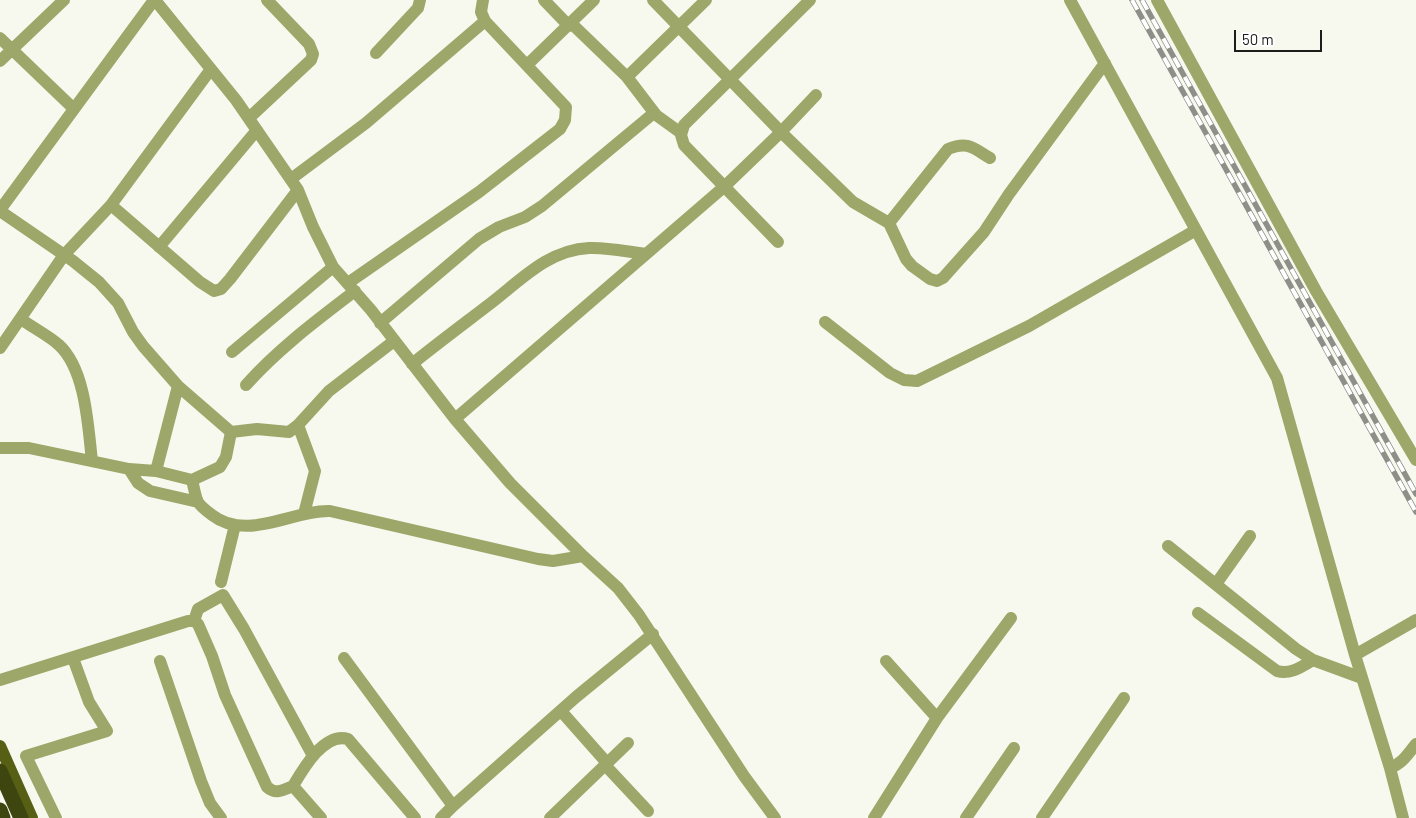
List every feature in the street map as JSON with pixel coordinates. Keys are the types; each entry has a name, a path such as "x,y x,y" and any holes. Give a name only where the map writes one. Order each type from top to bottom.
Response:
{"highway":[{"path":"0,771 21,818"},
{"path":"0,810 4,818"}],"main road":[{"path":"0,746 32,818"}],"street":[{"path":"0,61 64,0"},
{"path":"394,341 329,390 298,425 289,432 257,429 231,432 178,386 132,332 118,303 99,282 0,211 154,0 249,118 294,184 313,227 334,267 380,323 412,364 455,420 510,482 582,556 618,588 653,634 744,776 775,818"},
{"path":"249,118 311,60 313,54 309,44 267,0"},
{"path":"376,53 418,8 420,0"},
{"path":"246,385 257,372 351,287 560,129 565,120 566,106 484,21 481,12 484,0"},
{"path":"544,0 627,77 656,115 681,133"},
{"path":"527,65 594,0"},
{"path":"653,0 781,132 853,202 889,223 906,259 912,266 930,279 937,280 943,278 984,232 1009,194 1105,63"},
{"path":"627,77 706,0"},
{"path":"1070,0 1278,378 1355,655 1390,768 1403,818"},
{"path":"1157,0 1316,291 1416,460"},
{"path":"778,242 684,145 681,133 684,125 807,1"},
{"path":"111,205 200,282 214,291 221,289 294,184 484,21"},
{"path":"0,38 74,109"},
{"path":"0,348 64,256 111,205 211,69"},
{"path":"455,420 725,186 816,95"},
{"path":"380,323 462,252 479,239 525,217 542,206 649,117"},
{"path":"158,247 257,130"},
{"path":"889,223 948,149 966,144 990,158"},
{"path":"824,322 890,373 904,380 917,381 1029,326 1196,230"},
{"path":"412,364 514,286 531,270 544,262 563,254 589,248 646,254"},
{"path":"232,352 334,267"},
{"path":"21,319 58,344 65,352 84,395 92,461"},
{"path":"156,471 178,386"},
{"path":"298,425 315,471 304,514"},
{"path":"0,448 29,448 128,469 156,471 192,480 220,467 226,457 231,432"},
{"path":"128,469 144,489 198,502 217,519 235,525 255,525 304,514 330,511 538,559 553,561 582,556"},
{"path":"192,480 198,502"},
{"path":"221,582 235,525"},
{"path":"1216,584 1250,536"},
{"path":"1168,546 1296,649 1313,660 1362,678"},
{"path":"194,621 198,609 223,595 244,629 313,756"},
{"path":"1198,613 1276,671 1283,673 1291,672 1313,660"},
{"path":"874,818 937,718 1011,618"},
{"path":"1355,655 1416,620"},
{"path":"0,680 188,621 194,621 198,624 209,648 225,695 267,787 272,792 294,786 313,756 337,738 348,739 415,818"},
{"path":"441,818 561,710 653,634"},
{"path":"56,818 26,756 107,731 89,702 73,658"},
{"path":"344,658 453,806"},
{"path":"160,661 201,781 210,803 221,818"},
{"path":"886,661 937,718"},
{"path":"1042,818 1124,698"},
{"path":"561,710 648,811"},
{"path":"550,818 628,743"},
{"path":"1390,768 1397,766 1416,744"},
{"path":"966,818 1014,748"},
{"path":"294,786 321,818"}],"railway":[{"path":"1132,0 1416,512"},
{"path":"1142,0 1416,494"}]}
